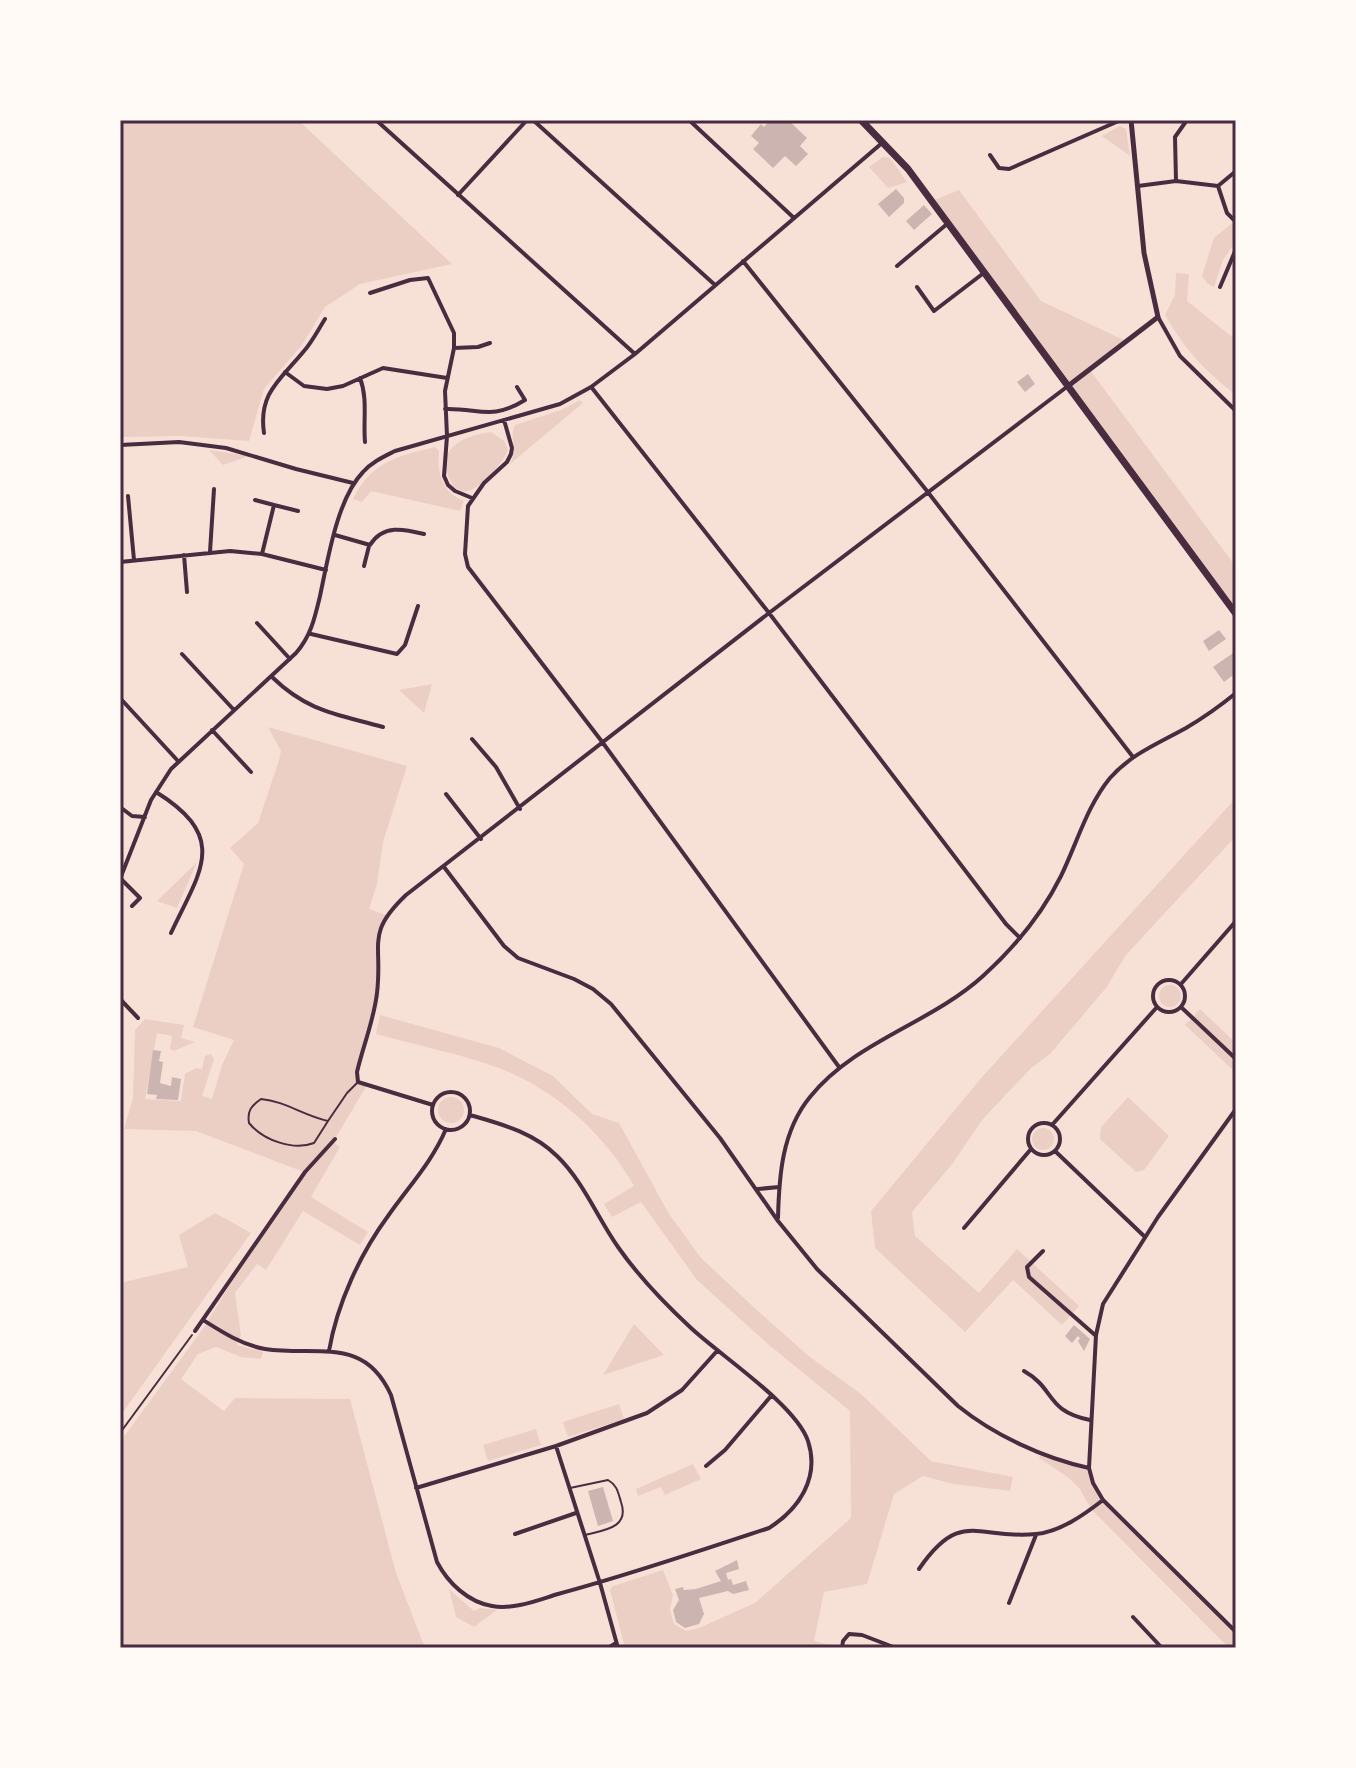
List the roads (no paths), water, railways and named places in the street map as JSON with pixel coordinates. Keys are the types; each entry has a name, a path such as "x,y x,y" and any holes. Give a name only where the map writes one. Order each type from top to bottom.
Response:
{"highway":[{"path":"861,120 884,142 948,222 1236,614"}],"street":[{"path":"376,120 635,354"},
{"path":"458,195 527,120"},
{"path":"533,120 715,285"},
{"path":"689,120 794,218"},
{"path":"990,155 999,168 1009,169 1121,120"},
{"path":"1131,120 1144,253 1158,317 1180,356 1236,411"},
{"path":"1176,181 1175,137 1187,120"},
{"path":"132,906 140,898 120,879 156,792 178,762 272,677 310,634 335,535 353,483 372,463 395,451 560,404 591,387 635,354 884,142"},
{"path":"1138,186 1176,181 1218,186 1236,171"},
{"path":"1218,186 1227,213 1236,222"},
{"path":"897,266 948,222"},
{"path":"1220,287 1236,249"},
{"path":"743,261 927,491 1133,757"},
{"path":"917,287 934,311 985,271"},
{"path":"370,293 410,280 428,278 451,322 454,348 447,378 447,436 443,464 448,485 472,498"},
{"path":"433,1105 358,1082 357,1072 377,992 378,937 386,915 406,895 769,613 1158,317"},
{"path":"264,433 262,417 268,393 310,343 325,319"},
{"path":"454,348 490,343"},
{"path":"285,372 304,386 327,389 343,386 373,371 393,368 447,378"},
{"path":"360,378 366,398 365,442"},
{"path":"445,409 490,414 514,407 525,400 517,387"},
{"path":"591,387 769,613 1006,924 1020,938"},
{"path":"504,420 511,454 468,506 465,554 468,567 603,743 839,1067"},
{"path":"120,445 179,442 226,448 353,483"},
{"path":"210,552 214,489"},
{"path":"128,496 134,560"},
{"path":"255,500 298,511"},
{"path":"262,554 274,505"},
{"path":"364,566 370,545 379,534 406,529 424,534"},
{"path":"335,535 370,545"},
{"path":"120,562 210,552 262,554 326,570"},
{"path":"184,554 187,592"},
{"path":"310,634 397,654 405,645 418,606"},
{"path":"257,623 290,659"},
{"path":"182,654 234,710"},
{"path":"272,677 291,696 314,708 383,727"},
{"path":"778,1221 784,1152 791,1128 808,1099 839,1067 857,1054 934,1013 961,994 1020,938 1042,910 1061,877 1096,798 1111,777 1133,757 1188,727 1236,693"},
{"path":"120,698 178,762"},
{"path":"212,730 251,772"},
{"path":"472,739 496,767 520,809"},
{"path":"156,792 190,822 203,843 201,867 171,933"},
{"path":"446,794 481,839"},
{"path":"120,807 132,816 145,817"},
{"path":"444,867 504,946 518,958 574,979 611,1004 720,1138 778,1221 817,1269 975,1420 1042,1452 1089,1468"},
{"path":"1181,984 1236,921"},
{"path":"1170,980 1181,984 1185,994 1181,1007 1173,1012 1157,1007 1153,996 1160,982 1170,980"},
{"path":"120,999 138,1018"},
{"path":"1052,1125 1157,1007"},
{"path":"1181,1007 1236,1059"},
{"path":"453,1092 468,1102 470,1115 463,1125 446,1129 436,1122 433,1105 440,1095 453,1092"},
{"path":"1236,1109 1145,1237 1103,1304 1096,1335 1089,1468 1103,1500 1236,1632"},
{"path":"203,1320 227,1335 256,1347 343,1352 365,1361 386,1383 437,1562 452,1584 476,1601 490,1606 518,1605 600,1583 769,1528 791,1512 809,1480 811,1451 800,1425 671,1308 637,1272 559,1158 534,1138 470,1115"},
{"path":"1043,1123 1052,1125 1059,1133 1060,1140 1055,1151 1042,1155 1031,1149 1028,1138 1033,1127 1043,1123"},
{"path":"329,1351 337,1317 374,1238 432,1160 446,1129"},
{"path":"195,1331 305,1172 335,1139"},
{"path":"964,1228 1031,1149"},
{"path":"1055,1151 1145,1237"},
{"path":"756,1189 779,1187"},
{"path":"1043,1251 1027,1267 1029,1277 1096,1335"},
{"path":"416,1488 556,1446 622,1424 655,1409 682,1390 717,1351"},
{"path":"1024,1371 1037,1379 1063,1411 1091,1420"},
{"path":"706,1466 725,1450 771,1396"},
{"path":"556,1446 617,1646 608,1648"},
{"path":"919,1569 934,1548 954,1533 1036,1534 1060,1527 1103,1500"},
{"path":"515,1534 576,1513"},
{"path":"1009,1603 1036,1534"},
{"path":"1133,1617 1162,1648"},
{"path":"842,1648 849,1634 862,1635 896,1648"}],"lane":[{"path":"328,1121 274,1100 261,1099 251,1106 248,1113 249,1123 262,1136 305,1147 319,1139 347,1093 358,1082"},
{"path":"569,1489 608,1480 616,1486 624,1511 615,1527 584,1536"}]}
